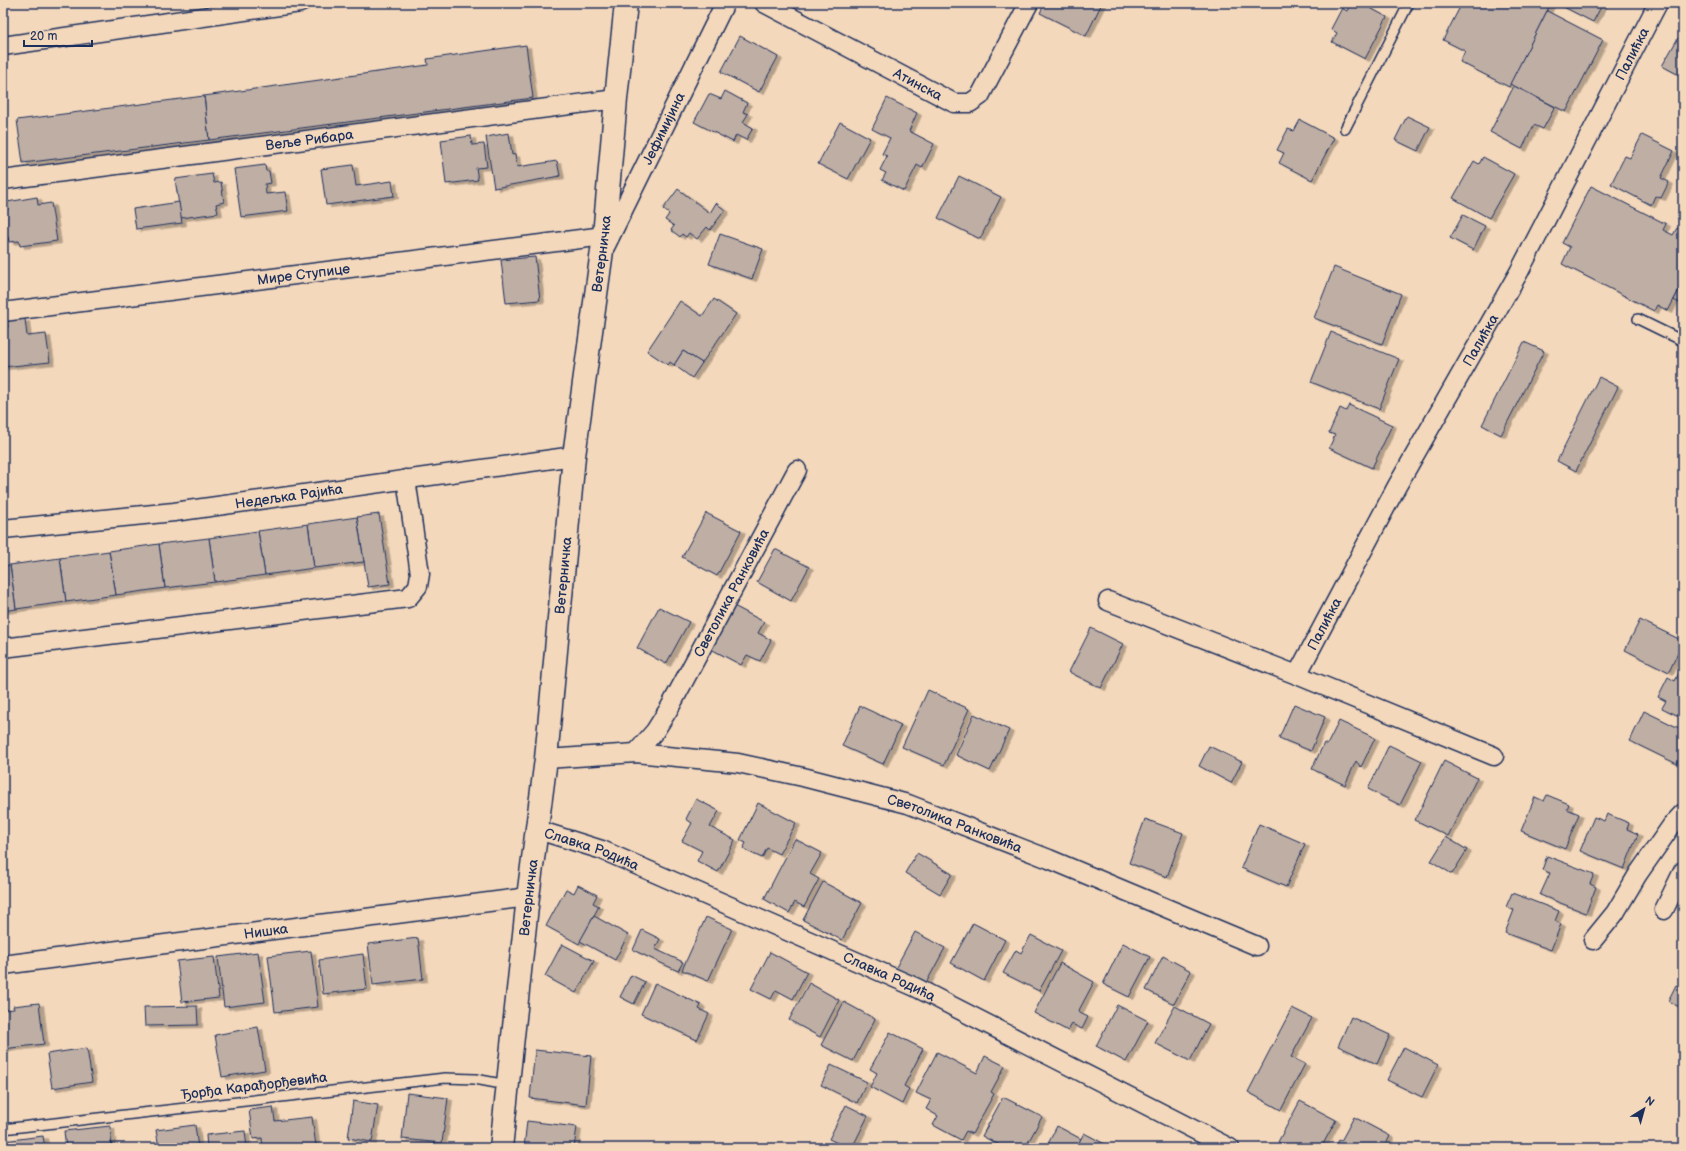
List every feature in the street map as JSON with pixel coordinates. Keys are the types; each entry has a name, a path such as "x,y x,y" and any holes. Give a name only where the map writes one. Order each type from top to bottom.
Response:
{"street":[{"path":"3,46 300,3"},
{"name":"Ветерничка","path":"501,1148 528,897 538,830 546,759 574,456 603,244 626,3"},
{"name":"Јефимијина","path":"603,244 725,3"},
{"name":"Атинска","path":"764,3 954,103 970,103 980,96 1029,3"},
{"name":"Палићка","path":"1297,675 1397,486 1519,272 1658,3"},
{"name":"Веље Рибара","path":"3,180 616,99"},
{"name":"Мире Ступице","path":"3,312 603,244"},
{"name":"Недељка Рајића","path":"3,529 174,512 574,456"},
{"name":"Светолика Ранковића","path":"636,753 655,731 670,707 797,470"},
{"path":"3,648 408,598 418,586 420,574 406,479"},
{"path":"1108,601 1297,675 1494,756"},
{"name":"Светолика Ранковића","path":"546,759 636,753 738,763 803,777 908,804 1049,859 1257,946"},
{"path":"1593,940 1614,913 1672,824 1683,813"},
{"name":"Славка Родића","path":"538,830 602,850 915,987 1230,1148"},
{"path":"1664,910 1683,871"},
{"name":"Нишка","path":"3,965 528,897"}],"lane":[{"path":"1346,129 1410,3"},
{"path":"1638,320 1683,340"},
{"name":"Ђорђа Карађорђевића","path":"3,1129 445,1078 475,1079 507,1085"}],"building":[{"path":"1045,3 1102,3 1086,36 1040,13"},
{"path":"1351,3 1361,3 1387,17 1365,59 1332,42 1337,33 1331,29 1342,8 1347,11"},
{"path":"1462,3 1551,3 1509,87 1460,62 1465,51 1443,40"},
{"path":"1556,3 1603,3 1593,22"},
{"path":"1547,11 1603,40 1566,112 1510,84"},
{"path":"740,36 778,57 759,92 721,72"},
{"path":"1678,38 1683,40 1683,77 1662,66"},
{"path":"526,45 533,98 209,140 204,96 428,65 427,59"},
{"path":"1514,86 1555,107 1543,129 1534,125 1522,149 1490,132"},
{"path":"725,91 747,103 743,112 748,114 743,122 753,128 746,140 736,135 733,142 694,122 709,94 721,99"},
{"path":"204,96 209,140 23,163 17,120"},
{"path":"887,98 917,113 909,131 934,144 922,168 917,165 904,191 882,180 886,173 880,170 887,156 882,154 890,138 872,129"},
{"path":"1407,116 1430,127 1418,151 1395,140"},
{"path":"1300,120 1334,138 1312,180 1279,163 1284,153 1277,150 1288,129 1294,131"},
{"path":"840,122 870,138 848,179 818,164"},
{"path":"509,133 512,155 515,154 517,167 557,161 560,176 494,188 486,137"},
{"path":"1642,135 1674,151 1661,178 1669,182 1661,198 1655,196 1651,205 1611,184 1625,156 1630,158"},
{"path":"471,136 472,145 484,144 487,167 476,168 478,180 446,184 441,140"},
{"path":"1483,157 1514,174 1489,218 1453,198 1474,161 1479,164"},
{"path":"265,165 266,171 269,171 271,183 265,184 266,194 285,192 288,211 241,217 234,169"},
{"path":"353,165 356,186 392,181 394,196 326,205 321,169"},
{"path":"212,174 214,183 221,182 224,202 216,204 218,213 181,218 175,179"},
{"path":"959,176 1001,197 980,239 938,218"},
{"path":"1591,186 1666,224 1663,230 1673,235 1677,228 1683,231 1683,282 1668,311 1657,305 1654,311 1562,264 1570,247 1562,243"},
{"path":"678,189 710,213 716,203 725,210 710,230 707,227 697,239 689,233 686,237 682,234 680,237 671,230 674,226 665,220 669,214 663,209"},
{"path":"37,197 38,205 51,203 57,241 20,246 19,241 9,242 8,237 3,238 3,210 8,209 7,202"},
{"path":"179,202 182,223 136,229 133,209"},
{"path":"1463,215 1485,226 1473,250 1450,238"},
{"path":"720,234 763,249 752,279 709,264"},
{"path":"535,257 540,300 506,303 501,260"},
{"path":"1334,267 1401,294 1382,344 1314,318"},
{"path":"1683,282 1683,305 1674,300"},
{"path":"714,299 736,314 702,363 683,351 674,365 670,362 668,365 647,351 680,301 702,316"},
{"path":"25,319 27,336 46,334 50,362 3,367 3,328 8,327 7,321"},
{"path":"1331,332 1399,359 1379,409 1311,382"},
{"path":"1524,342 1544,351 1501,435 1482,425"},
{"path":"683,351 702,363 692,378 674,365"},
{"path":"1599,377 1618,387 1576,471 1557,461"},
{"path":"1349,405 1392,425 1372,468 1329,448 1335,435 1329,433 1340,408 1346,411"},
{"path":"706,513 741,531 717,576 682,557"},
{"path":"379,514 390,584 368,587 357,517"},
{"path":"357,517 364,562 314,568 308,524"},
{"path":"308,524 314,568 265,575 258,531"},
{"path":"258,531 265,575 215,582 209,538"},
{"path":"209,538 215,582 165,588 159,544"},
{"path":"159,544 165,588 116,595 109,551"},
{"path":"775,549 809,567 791,601 757,582"},
{"path":"109,551 116,595 66,602 60,558"},
{"path":"60,558 66,602 16,609 10,565"},
{"path":"10,565 16,609 3,611 3,566"},
{"path":"734,606 764,622 758,633 771,640 760,661 747,655 741,665 711,649"},
{"path":"659,607 689,622 666,664 637,648"},
{"path":"1640,620 1683,641 1669,672 1625,650"},
{"path":"1091,628 1123,644 1101,688 1069,672"},
{"path":"1679,673 1683,675 1683,718 1662,708 1666,701 1658,697 1668,677 1675,681"},
{"path":"928,690 969,709 944,765 902,747"},
{"path":"1294,704 1325,717 1311,751 1279,738"},
{"path":"860,706 901,725 883,764 842,746"},
{"path":"1644,711 1683,730 1683,752 1677,764 1630,741"},
{"path":"974,714 1009,730 990,771 956,755"},
{"path":"1339,721 1375,738 1361,767 1356,761 1345,785 1312,769 1324,743 1327,745"},
{"path":"1389,745 1422,761 1400,805 1368,789"},
{"path":"1209,746 1242,762 1231,783 1199,766"},
{"path":"1444,761 1477,778 1448,836 1415,820"},
{"path":"1547,795 1569,804 1567,809 1579,814 1565,849 1521,831 1535,797 1544,801"},
{"path":"696,799 719,811 710,827 735,840 718,872 697,861 702,851 682,841 692,823 686,819"},
{"path":"758,803 796,823 779,854 767,848 762,858 743,849 746,843 740,840"},
{"path":"1607,814 1629,823 1627,829 1638,834 1624,869 1580,851 1594,817 1604,821"},
{"path":"1145,819 1183,833 1167,877 1129,863"},
{"path":"1259,824 1305,844 1286,887 1241,868"},
{"path":"1446,837 1467,850 1452,874 1431,861"},
{"path":"795,839 822,853 810,874 819,879 804,907 795,902 789,913 764,899"},
{"path":"917,853 952,874 940,894 905,873"},
{"path":"1547,856 1594,874 1590,884 1596,887 1586,913 1540,895 1550,873 1542,870"},
{"path":"823,882 862,903 842,940 803,920"},
{"path":"578,885 597,895 593,903 599,906 579,944 546,926 566,889 574,893"},
{"path":"1512,893 1559,911 1555,921 1561,924 1551,950 1505,933 1514,910 1506,907"},
{"path":"594,916 628,935 615,960 580,941"},
{"path":"706,917 732,929 708,981 682,970"},
{"path":"973,923 1005,940 984,981 951,963"},
{"path":"642,930 660,939 655,949 683,962 678,971 633,950"},
{"path":"915,932 945,948 925,985 895,969"},
{"path":"1031,935 1061,951 1039,991 1003,973 1016,950 1021,953"},
{"path":"418,938 423,979 373,985 368,944"},
{"path":"1123,943 1150,957 1129,997 1103,984"},
{"path":"562,944 594,961 576,993 545,976"},
{"path":"311,951 318,1007 275,1012 268,956"},
{"path":"258,952 265,1002 224,1007 218,957"},
{"path":"770,952 807,972 793,999 776,990 771,999 751,989"},
{"path":"363,954 367,989 323,994 319,960"},
{"path":"1163,956 1191,971 1174,1004 1146,990"},
{"path":"214,957 219,998 182,1002 177,961"},
{"path":"1060,963 1094,982 1078,1012 1088,1017 1082,1029 1072,1024 1068,1031 1034,1013"},
{"path":"631,975 645,982 634,1004 620,997"},
{"path":"655,983 701,1005 699,1009 709,1014 697,1040 641,1014"},
{"path":"809,983 839,1000 820,1037 789,1020"},
{"path":"1676,985 1683,989 1683,1009 1668,1001"},
{"path":"844,1002 875,1019 853,1061 821,1045"},
{"path":"39,1003 44,1044 3,1049 3,1010 14,1009 13,1006"},
{"path":"1117,1005 1148,1021 1126,1062 1096,1046"},
{"path":"197,1006 198,1025 145,1026 144,1007"},
{"path":"1175,1006 1209,1024 1190,1061 1155,1043"},
{"path":"1292,1008 1312,1018 1291,1057 1305,1064 1281,1110 1248,1092"},
{"path":"1351,1017 1390,1035 1377,1064 1338,1046"},
{"path":"258,1027 265,1070 222,1077 215,1035"},
{"path":"890,1032 923,1049 904,1086 909,1089 902,1104 870,1087 877,1073 870,1069"},
{"path":"1404,1047 1438,1065 1422,1097 1387,1080"},
{"path":"87,1048 92,1082 52,1088 47,1054"},
{"path":"535,1050 591,1056 586,1105 530,1098"},
{"path":"937,1052 977,1073 985,1056 1005,1066 991,1092 994,1094 972,1134 966,1131 961,1140 933,1125 938,1116 926,1109 931,1100 916,1093"},
{"path":"831,1065 867,1082 857,1103 821,1085"},
{"path":"407,1093 448,1098 442,1143 402,1139"},
{"path":"1003,1097 1042,1117 1025,1148 1005,1148 982,1136"},
{"path":"353,1101 378,1105 372,1142 348,1138"},
{"path":"1300,1101 1336,1120 1321,1148 1289,1148 1278,1142"},
{"path":"846,1105 868,1116 852,1148 848,1148 829,1139"},
{"path":"273,1107 275,1121 312,1117 316,1146 296,1148 263,1148 262,1138 253,1139 249,1110"},
{"path":"1354,1117 1390,1136 1384,1148 1335,1148 1339,1140 1341,1141"},
{"path":"527,1121 577,1127 574,1148 524,1148"},
{"path":"195,1125 198,1148 159,1148 156,1130"},
{"path":"110,1126 112,1148 66,1148 64,1131"},
{"path":"1057,1126 1081,1139 1076,1148 1046,1148"},
{"path":"245,1131 247,1148 207,1148 206,1135"},
{"path":"1084,1133 1112,1148 1076,1148"},
{"path":"43,1136 45,1148 3,1148 3,1141"}]}
